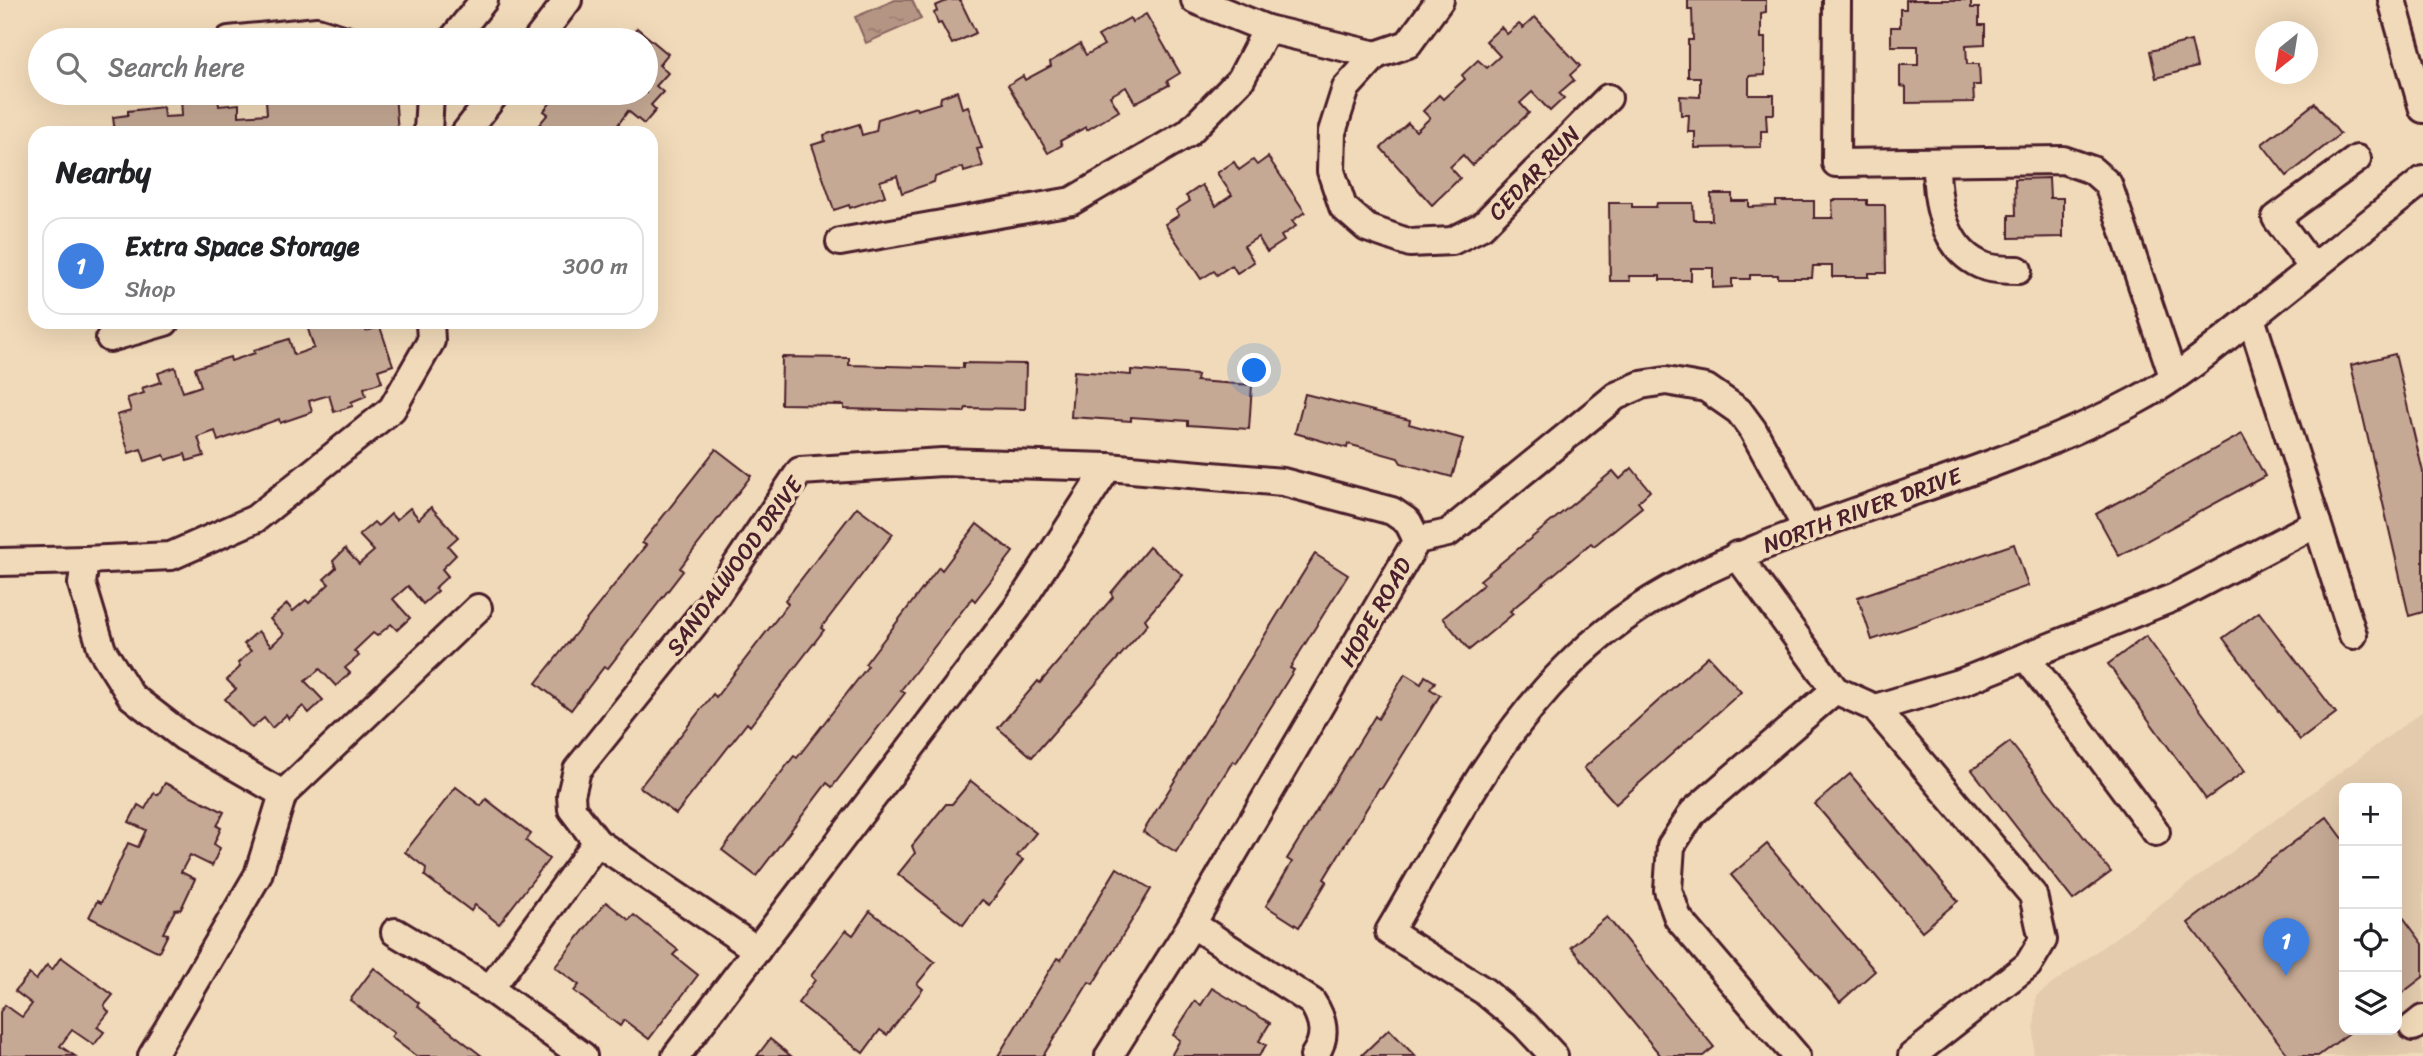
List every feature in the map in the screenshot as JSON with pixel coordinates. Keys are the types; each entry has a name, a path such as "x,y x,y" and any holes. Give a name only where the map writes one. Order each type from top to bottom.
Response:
{"street":[{"path":"462,28 484,0"},
{"path":"546,28 568,0"},
{"path":"1195,0 1267,29 1376,55"},
{"name":"CEDAR RUN","path":"1440,0 1408,44 1376,55 1346,89 1332,132 1331,171 1343,207 1367,229 1410,243 1452,241 1482,226 1608,98"},
{"path":"1837,0 1836,163 2063,160 2092,170 2108,184 2173,376"},
{"path":"2392,0 2423,109"},
{"path":"840,242 1072,201 1188,133 1241,79 1267,29"},
{"path":"428,126 429,105"},
{"path":"470,126 487,105"},
{"path":"2313,268 2276,218 2357,159"},
{"path":"1936,162 1936,191 1951,241 1969,260 1989,268 2018,270"},
{"name":"NORTH RIVER DRIVE","path":"1554,1056 1525,1025 1484,991 1389,932 1493,755 1528,708 1567,666 1619,621 1677,583 1737,555 2056,438 2137,400 2204,356 2423,180"},
{"path":"2251,318 2353,635"},
{"path":"110,338 140,329"},
{"path":"0,562 172,555 255,519 392,409 431,341 430,329"},
{"name":"HOPE ROAD","path":"1110,1056 1192,924 1417,540 1448,533 1616,396 1641,385 1666,381 1706,388 1739,411 1753,430 1807,529"},
{"name":"SANDALWOOD DRIVE","path":"757,950 597,842 572,809 571,795 577,770 711,603 800,471 942,462 1108,467 1283,482 1392,510 1408,522 1417,540"},
{"path":"676,1056 1017,608 1108,467"},
{"path":"1875,708 1962,682 2175,597 2317,523"},
{"path":"1737,555 1835,690 1875,708 2033,895 2043,940 2028,965 1912,1056"},
{"path":"85,560 82,584 102,650 131,696 184,737 283,794"},
{"path":"152,1056 258,875 283,794 478,608"},
{"path":"2026,657 2156,832"},
{"path":"1796,1056 1678,918 1668,890 1671,846 1692,812 1835,690"},
{"path":"490,989 597,842"},
{"path":"1192,924 1312,1002 1321,1016 1324,1028 1317,1054"},
{"path":"395,932 490,989 583,1056"}],"shaded area":[{"path":"2423,711 2423,1056 2033,1056 2036,996"}],"water":[{"path":"895,0 912,0 921,19 866,43 855,17"}],"building":[{"path":"949,0 960,0 976,33 952,44 934,13 937,11 935,6"},
{"path":"1688,0 1766,0 1766,12 1761,13 1761,38 1765,38 1765,75 1749,76 1749,95 1774,95 1774,114 1766,114 1767,131 1761,131 1761,147 1695,148 1695,132 1688,132 1689,115 1681,115 1680,96 1700,97 1700,77 1688,77 1688,40 1693,40 1692,9 1688,9"},
{"path":"1906,0 1971,0 1971,8 1979,8 1979,25 1985,25 1985,44 1966,45 1967,64 1979,64 1980,85 1973,85 1974,102 1906,103 1906,87 1900,86 1900,65 1918,65 1918,46 1891,46 1891,27 1900,27 1900,9 1906,9"},
{"path":"1146,14 1180,73 1167,81 1169,85 1135,103 1126,87 1110,96 1119,111 1087,130 1086,127 1060,141 1062,145 1048,153 1008,85 1023,76 1025,80 1051,66 1050,62 1080,44 1086,55 1104,45 1098,36 1130,18 1132,22"},
{"path":"1535,17 1580,66 1570,75 1574,80 1559,93 1564,98 1550,111 1532,92 1520,103 1529,113 1472,165 1463,155 1450,167 1460,178 1432,205 1381,148 1408,123 1416,131 1430,118 1423,111 1439,95 1443,99 1465,79 1462,75 1478,60 1487,68 1500,56 1486,41 1501,27 1507,34 1519,24 1523,28"},
{"path":"2191,41 2197,67 2156,78 2150,51"},
{"path":"658,46 668,54 659,65 668,73 658,84"},
{"path":"957,91 962,108 968,106 982,148 977,149 983,166 964,172 963,167 935,177 934,182 902,193 897,176 880,181 885,196 850,208 849,205 834,210 812,145 825,141 824,135 859,124 862,135 876,131 878,119 916,107 917,110 940,103 941,97"},
{"path":"2315,103 2340,134 2287,176 2262,144"},
{"path":"181,105 239,105 239,116 267,114 266,105 396,105 397,126 114,126 113,117 128,115 128,111 163,107 164,117 182,116"},
{"path":"549,105 651,105 656,110 644,124 628,111 617,126 538,126 548,114 544,111"},
{"path":"1268,157 1305,212 1292,221 1296,226 1281,236 1284,241 1267,252 1258,237 1244,246 1254,262 1237,273 1232,265 1217,275 1214,271 1201,279 1165,224 1179,215 1176,210 1190,201 1186,196 1202,185 1216,206 1232,195 1217,173 1234,162 1239,170 1253,160 1257,165"},
{"path":"2049,178 2050,198 2063,198 2063,237 2009,238 2009,215 2016,215 2015,179"},
{"path":"1711,194 1732,194 1732,201 1749,201 1749,207 1776,206 1776,201 1814,201 1814,218 1833,218 1832,200 1867,200 1867,205 1885,205 1886,273 1869,273 1869,277 1832,277 1832,266 1813,266 1812,278 1750,275 1750,279 1732,279 1732,287 1713,288 1713,268 1691,268 1691,280 1629,276 1630,281 1610,281 1609,203 1656,207 1657,203 1693,203 1694,220 1712,220"},
{"path":"308,329 381,329 393,365 378,370 382,382 364,388 366,396 351,402 353,406 334,412 329,395 309,401 312,412 280,423 279,419 218,441 215,431 198,437 204,456 187,461 185,454 166,460 164,455 145,461 141,449 129,453 117,415 131,411 127,398 144,393 142,388 161,382 158,373 175,367 183,392 201,386 195,368 230,357 231,361 255,353 254,350 289,339 294,355 314,348"},
{"path":"2395,354 2423,472 2423,612 2409,616 2351,365"},
{"path":"782,357 849,358 849,365 963,368 963,363 1026,364 1025,409 966,408 964,412 844,409 844,405 781,404"},
{"path":"1131,370 1197,375 1196,381 1252,385 1249,429 1188,425 1188,421 1131,417 1131,421 1071,417 1074,371 1131,375"},
{"path":"1305,394 1410,420 1409,424 1463,439 1452,477 1401,463 1398,458 1348,444 1347,448 1295,433"},
{"path":"2242,434 2265,476 2119,556 2096,514"},
{"path":"716,449 751,476 680,568 683,571 608,668 604,667 571,710 536,683 646,545 642,543"},
{"path":"1632,468 1650,491 1638,502 1642,507 1594,546 1591,543 1510,611 1513,614 1469,650 1443,618 1484,584 1480,580 1613,471 1620,479"},
{"path":"431,507 458,537 448,546 456,555 442,569 448,576 435,588 438,591 423,604 408,586 393,599 410,618 397,630 391,624 377,636 373,633 354,651 359,656 345,668 350,673 336,686 320,669 305,681 323,700 309,713 303,706 289,719 286,715 272,728 264,718 252,728 225,699 236,689 227,680 240,667 238,663 251,651 244,644 258,631 271,646 284,634 270,619 287,604 293,611 306,600 309,603 329,584 324,579 336,568 333,561 345,549 359,564 374,551 359,535 374,522 378,526 391,514 396,520 410,508 419,519"},
{"path":"857,507 893,534 750,726 747,723 676,814 640,787 713,694 716,697 788,604 785,600"},
{"path":"977,524 1013,552 975,601 972,598 901,690 905,693 832,787 827,783 756,876 722,850 868,666 865,664 939,567 942,570"},
{"path":"2014,544 2028,586 1872,640 1858,597"},
{"path":"1149,547 1183,575 1145,619 1148,624 1032,757 998,728 1113,597 1111,593"},
{"path":"1315,554 1348,575 1290,668 1294,670 1176,852 1143,832"},
{"path":"2259,612 2336,713 2300,740 2223,638"},
{"path":"2146,636 2245,771 2206,799 2108,664"},
{"path":"1708,656 1741,692 1616,804 1584,768"},
{"path":"1405,674 1421,684 1425,676 1435,682 1430,689 1440,695 1382,788 1379,788 1324,879 1327,881 1299,927 1266,906 1292,862 1287,859 1375,716 1378,719"},
{"path":"2010,742 2111,872 2073,900 1972,770"},
{"path":"1850,774 1958,901 1922,931 1815,804"},
{"path":"971,781 1036,833 1017,856 1023,860 989,905 982,900 963,925 898,874 915,853 912,846 946,804 952,804"},
{"path":"165,783 224,812 217,826 221,828 214,844 220,848 212,866 190,855 181,872 195,879 181,909 175,910 163,933 168,934 159,952 89,917 97,901 101,903 128,843 138,847 146,830 129,822 138,805 145,809 154,793 158,795"},
{"path":"456,787 481,806 486,799 531,834 526,841 549,859 499,924 475,905 471,911 425,876 426,868 405,852"},
{"path":"2327,817 2339,833 2339,1035 2346,1035 2318,1056 2289,1056 2188,923"},
{"path":"1767,844 1875,971 1840,1002 1731,875"},
{"path":"1117,868 1151,889 1093,984 1089,982 1043,1056 998,1056 1057,958 1061,960"},
{"path":"606,902 629,920 634,915 678,950 673,955 698,975 649,1039 624,1020 620,1026 574,991 579,985 555,967"},
{"path":"870,911 935,962 917,984 923,989 887,1035 880,1030 863,1053 798,1003 815,980 811,976 846,930 853,935"},
{"path":"2402,916 2423,944 2423,977 2402,993"},
{"path":"1607,917 1714,1047 1703,1056 1661,1056 1571,947"},
{"path":"61,957 113,995 104,1006 109,1012 97,1027 104,1032 94,1045 72,1030 60,1046 75,1056 0,1056 0,1012 5,1005 22,1017 32,1004 15,991 29,974 36,980 47,965 52,970"},
{"path":"374,968 419,1003 417,1006 482,1056 416,1056 391,1037 394,1033 350,1000"},
{"path":"1212,988 1270,1023 1259,1041 1266,1045 1259,1056 1171,1056 1180,1040 1173,1035 1195,1001 1201,1005"},
{"path":"1389,1029 1415,1056 1362,1056 1362,1055"},
{"path":"770,1039 791,1056 757,1056"}],"place":[{"name":"Extra Space Storage","path":"2286,976"}]}
